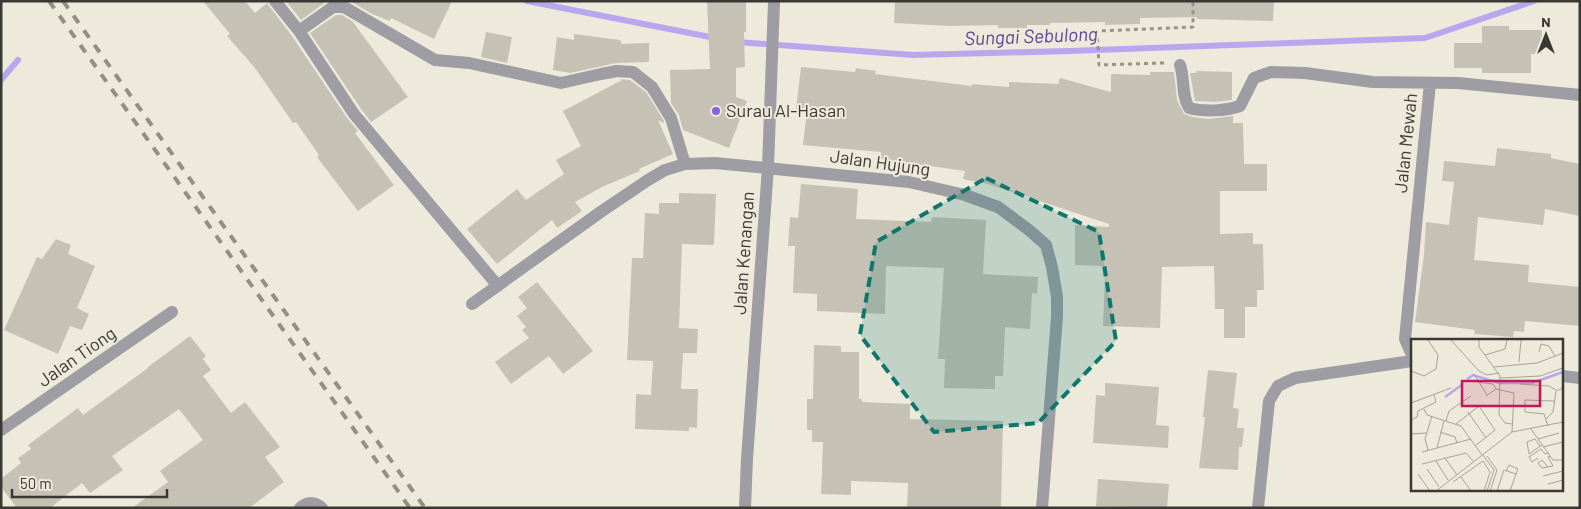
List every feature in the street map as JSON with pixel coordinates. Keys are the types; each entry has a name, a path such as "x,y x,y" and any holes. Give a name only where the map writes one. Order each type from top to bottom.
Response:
{"street":[{"path":"276,1 299,31 354,114 498,286"},
{"name":"Jalan Kenangan","path":"746,508 747,459 768,167 774,1"},
{"path":"299,31 333,7 339,6 344,7 435,60 469,63 561,83 617,71 633,72 652,87 671,118 685,164"},
{"path":"1180,65 1184,99 1189,108 1196,110 1231,109 1240,106 1254,78 1270,72 1305,73 1374,82 1430,83"},
{"name":"Jalan Mewah","path":"1411,353 1405,339 1430,83 1458,83 1580,95"},
{"name":"Jalan Hujung","path":"472,304 648,180 665,170 685,164 715,163 768,167 909,182 965,195 998,207 1029,230 1046,245 1052,266 1057,297 1042,508"},
{"name":"Jalan Tiong","path":"1,430 172,312"},
{"path":"1258,508 1269,401 1278,386 1295,378 1411,361"},
{"path":"1564,376 1580,378"},
{"path":"303,506 312,503 322,508"}],"path":[{"path":"1180,65 1174,63 1099,65 1097,31 1193,27 1193,1"}],"highlighted area":[{"path":"986,178 1099,232 1116,341 1038,423 934,432 860,335 876,242"}],"building":[{"path":"203,1 245,1 255,13 267,3 358,131 355,133 394,185 358,211 317,157 319,155 296,122 293,123 255,68 227,36 230,34"},
{"path":"286,1 327,1 301,20"},
{"path":"350,1 452,1 434,39 391,18 390,21 372,14"},
{"path":"707,1 746,1 746,32 744,32 745,67 736,68 736,97 747,101 729,148 683,130 679,115 671,103 670,70 710,69"},
{"path":"895,1 1274,1 1273,21 1197,19 1197,17 1140,18 1140,24 1105,25 1105,22 1050,23 1050,25 1027,25 1027,28 998,28 998,25 950,26 894,23"},
{"path":"336,15 342,15 353,22 408,97 371,122 310,33"},
{"path":"1482,26 1509,26 1509,30 1542,30 1542,54 1531,54 1531,73 1482,73 1482,68 1454,68 1454,43 1482,43"},
{"path":"486,32 512,37 507,63 481,57"},
{"path":"574,34 620,40 622,44 649,43 649,62 616,63 570,73 553,70 557,37 574,40"},
{"path":"801,67 855,72 856,68 876,71 875,74 972,86 972,84 1009,87 1009,82 1058,84 1060,78 1111,92 1111,74 1150,75 1150,72 1174,72 1177,100 1184,114 1208,119 1233,116 1233,123 1243,123 1244,164 1267,164 1267,191 1220,191 1220,234 1253,233 1253,244 1263,244 1264,290 1257,290 1257,307 1245,307 1245,338 1224,338 1224,309 1215,309 1214,266 1162,267 1160,328 1103,326 1105,277 1103,276 1103,266 1075,265 1075,225 1109,227 1109,224 988,184 963,179 965,171 881,159 881,152 803,145 807,110 796,109"},
{"path":"1196,71 1232,72 1232,100 1215,102 1195,101 1190,73 1196,73"},
{"path":"619,79 630,80 646,92 664,121 664,123 658,120 673,154 639,169 640,171 604,186 575,202 582,211 557,228 552,220 497,264 467,229 517,189 526,200 564,174 556,160 581,146 563,111 622,80"},
{"path":"1497,148 1551,154 1551,158 1580,164 1580,216 1545,209 1543,225 1478,217 1474,260 1529,265 1528,282 1580,287 1580,326 1525,321 1524,332 1514,331 1513,337 1474,334 1475,330 1415,322 1424,255 1426,222 1449,225 1454,182 1442,181 1444,161 1495,166"},
{"path":"801,184 858,189 856,219 931,222 932,217 986,220 983,274 1038,277 1037,294 1032,293 1030,329 1005,327 1003,376 995,376 995,389 944,388 945,359 938,359 944,268 886,266 885,314 817,311 817,294 793,293 795,246 788,246 790,217 798,218"},
{"path":"679,193 716,194 714,245 682,244 679,328 698,329 697,353 683,353 681,389 698,389 697,428 689,427 689,431 635,429 636,394 651,395 653,361 627,360 632,258 643,258 645,213 659,214 659,203 679,203"},
{"path":"56,239 71,245 68,254 95,266 77,308 89,314 82,330 70,326 58,354 4,330 37,257 42,259"},
{"path":"537,282 593,351 563,374 549,356 511,384 495,362 529,338 522,330 526,327 517,316 527,308 518,297"},
{"path":"190,336 206,356 203,359 211,370 203,376 231,413 245,402 280,447 265,457 284,482 249,508 132,508 168,482 160,471 203,440 179,409 112,456 123,470 90,493 82,483 50,508 17,508 1,487 1,479 21,463 18,458 31,449 28,445 78,408 83,415"},
{"path":"814,345 841,346 841,352 859,352 859,399 862,399 862,402 910,404 910,419 1003,421 1001,508 907,508 908,483 851,481 851,495 821,494 823,442 812,442 812,430 807,430 807,399 813,399"},
{"path":"1208,370 1237,373 1233,408 1239,409 1237,428 1244,428 1242,447 1239,447 1238,470 1199,468"},
{"path":"1105,383 1159,387 1156,425 1169,426 1168,448 1093,443 1096,395 1105,396"},
{"path":"1098,479 1169,484 1167,508 1096,506"}],"waterway":[{"name":"Sungai Sebulong","path":"527,1 715,38"},
{"name":"Sungai Sebulong","path":"737,42 913,55 1425,38 1534,1"},
{"name":"Sungai Sebulong","path":"1,80 18,60"}],"railway":[{"path":"49,1 410,508"},
{"path":"63,1 425,508"}],"place":[{"name":"Surau Al-Hasan","path":"716,111"}]}
